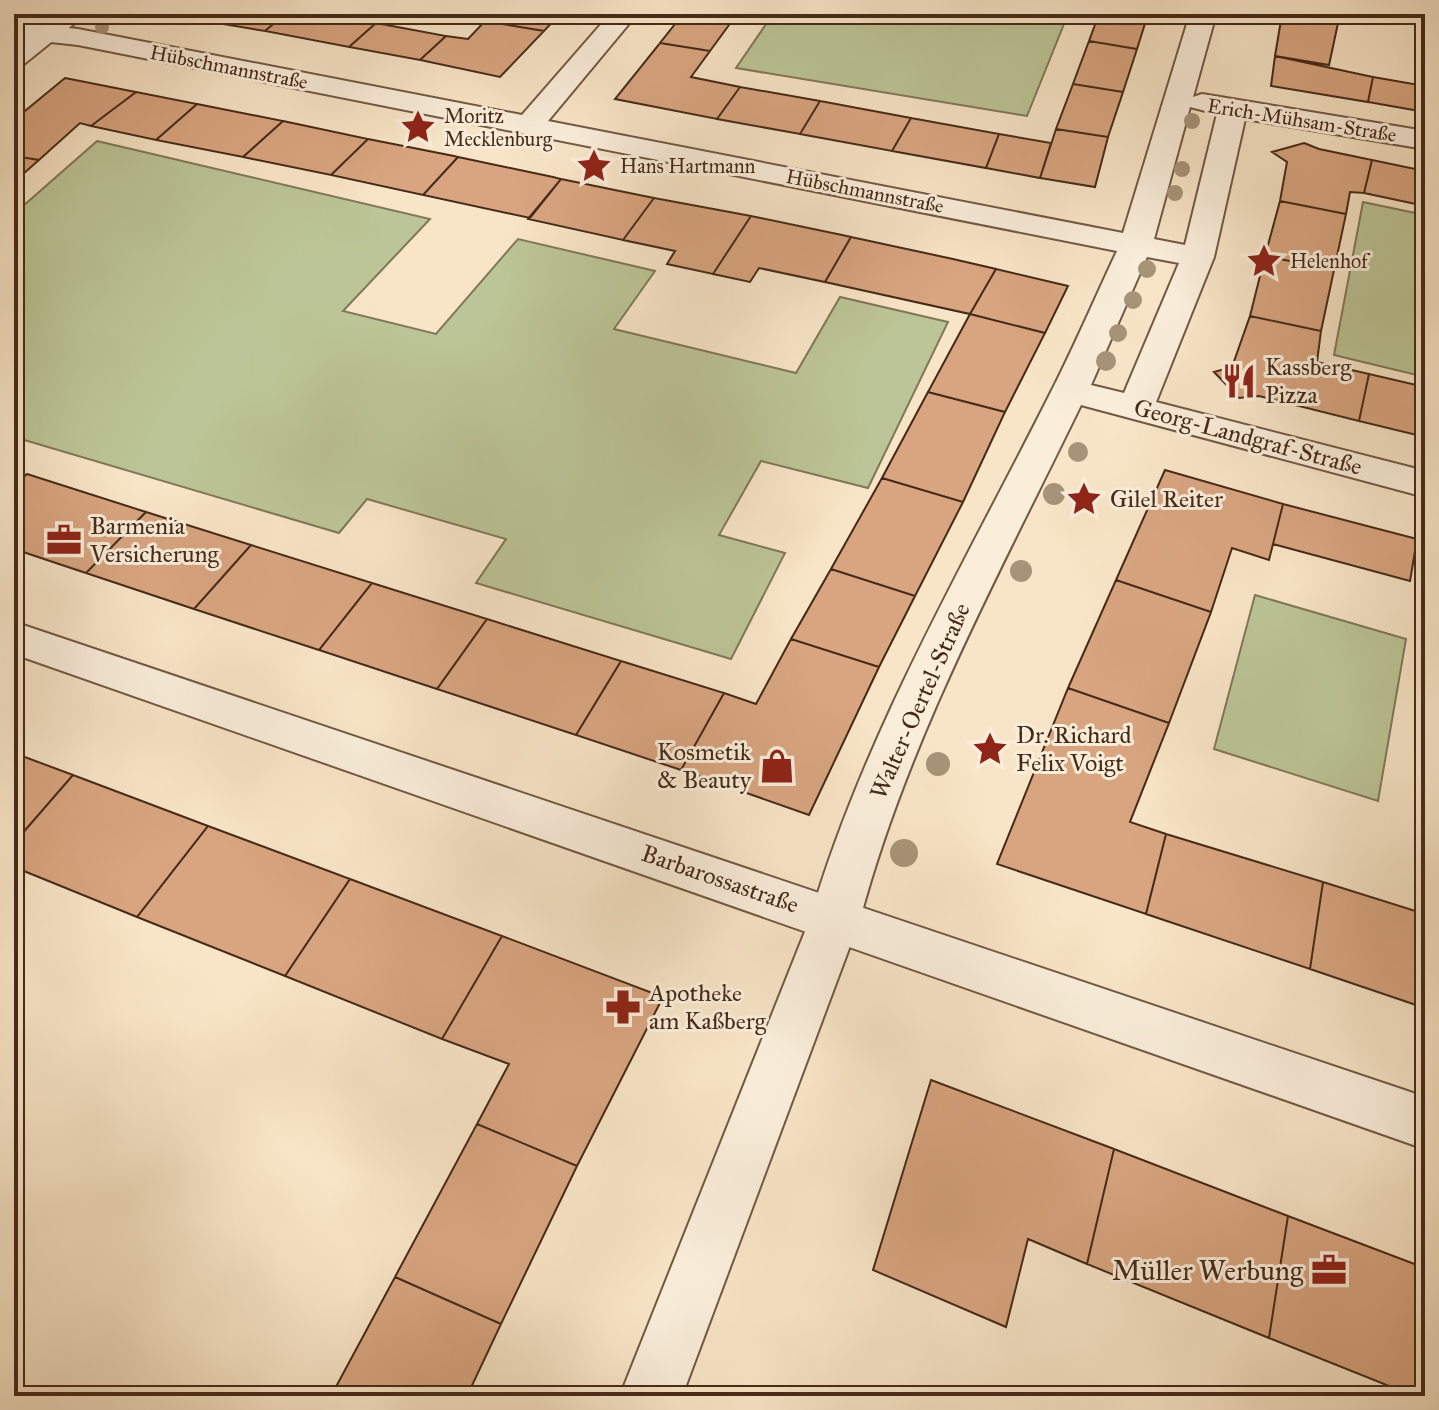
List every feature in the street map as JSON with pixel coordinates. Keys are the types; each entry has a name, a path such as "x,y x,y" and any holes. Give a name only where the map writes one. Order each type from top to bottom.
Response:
{"street":[{"path":"14,58 73,14"},
{"path":"528,126 624,14"},
{"name":"Walter-Oertel-Straße","path":"651,1396 835,919 854,851 941,648 1070,391 1136,244 1203,14"},
{"name":"Hübschmannstraße","path":"14,30 48,32 1198,257"},
{"name":"Erich-Mühsam-Straße","path":"1180,100 1425,140"},
{"path":"1136,407 1198,257 1233,108"},
{"name":"Georg-Landgraf-Straße","path":"1070,391 1425,484"},
{"name":"Barbarossastraße","path":"14,638 1425,1123"}],"green space":[{"path":"773,14 1068,14 1027,116 736,68"},
{"path":"97,141 430,219 343,311 436,334 518,239 655,271 614,329 796,373 840,297 948,322 868,488 761,461 719,535 785,553 731,659 476,583 506,539 367,499 339,533 14,437 14,214"},
{"path":"1363,202 1425,215 1425,377 1334,355"},
{"path":"1255,595 1406,639 1378,801 1214,749"}],"building":[{"path":"164,14 285,14 265,31"},
{"path":"285,14 329,14 376,23 349,47 265,31"},
{"path":"492,14 560,14 544,31 485,21"},
{"path":"683,14 737,14 710,51 660,43"},
{"path":"1099,14 1148,14 1137,49 1089,41"},
{"path":"1282,14 1340,14 1329,65 1275,56"},
{"path":"485,21 544,31 500,77 420,60 446,36 468,39"},
{"path":"376,23 446,36 420,60 349,47"},
{"path":"1089,41 1137,49 1123,92 1073,84"},
{"path":"660,43 710,51 691,77 740,87 717,119 615,99"},
{"path":"1275,56 1373,77 1368,102 1271,86"},
{"path":"1373,77 1425,86 1425,112 1368,102"},
{"path":"65,78 136,92 91,126 80,123 39,160 14,156 14,120"},
{"path":"1073,84 1123,92 1108,137 1056,129"},
{"path":"740,87 820,101 800,134 717,119"},
{"path":"136,92 197,104 156,140 91,126"},
{"path":"820,101 911,118 892,151 800,134"},
{"path":"197,104 283,121 243,157 156,140"},
{"path":"911,118 999,134 986,168 892,151"},
{"path":"283,121 368,139 331,175 243,157"},
{"path":"1056,129 1108,137 1095,187 1040,178"},
{"path":"999,134 1051,143 1040,178 986,168"},
{"path":"368,139 458,157 423,195 331,175"},
{"path":"1304,143 1372,160 1364,193 1350,192 1346,214 1280,201 1287,162 1272,152"},
{"path":"14,156 39,160 14,182"},
{"path":"458,157 561,179 530,218 423,195"},
{"path":"1372,160 1425,171 1425,206 1364,193"},
{"path":"561,179 654,198 623,240 528,219"},
{"path":"654,198 751,216 713,274 667,264 675,251 623,240"},
{"path":"1280,201 1346,214 1334,270 1265,256"},
{"path":"751,216 851,237 825,282 759,268 750,282 713,274"},
{"path":"851,237 996,269 970,314 825,282"},
{"path":"1265,256 1334,270 1321,331 1250,316"},
{"path":"996,269 1068,286 1045,333 970,314"},
{"path":"970,314 1045,333 1005,412 928,392"},
{"path":"1250,316 1321,331 1317,362 1369,374 1359,421 1259,396 1239,398 1214,372 1232,367"},
{"path":"1369,374 1425,387 1425,437 1359,421"},
{"path":"928,392 1005,412 963,502 882,478"},
{"path":"1165,470 1283,504 1269,560 1232,548 1211,612 1116,580"},
{"path":"27,474 146,512 86,573 14,549 14,486"},
{"path":"882,478 963,502 915,596 831,569"},
{"path":"1283,504 1417,539 1410,581 1273,544"},
{"path":"146,512 251,545 194,609 86,573"},
{"path":"251,545 372,583 319,650 194,609"},
{"path":"831,569 915,596 879,667 791,639"},
{"path":"1116,580 1211,612 1169,723 1068,688"},
{"path":"372,583 487,619 437,689 319,650"},
{"path":"487,619 621,661 576,735 437,689"},
{"path":"791,639 879,667 809,815 681,770 724,693 756,704"},
{"path":"621,661 724,693 681,770 576,735"},
{"path":"1068,688 1169,723 1130,822 1166,834 1146,914 997,864"},
{"path":"14,753 73,775 14,843"},
{"path":"73,775 208,826 137,917 14,867 14,843"},
{"path":"208,826 350,879 285,976 137,917"},
{"path":"1166,834 1323,882 1310,969 1146,914"},
{"path":"350,879 502,936 442,1039 285,976"},
{"path":"1323,882 1425,914 1425,1008 1310,969"},
{"path":"502,936 663,997 577,1166 477,1124 509,1064 442,1039"},
{"path":"931,1080 1114,1149 1087,1264 1028,1239 1006,1327 873,1270"},
{"path":"477,1124 577,1166 501,1324 395,1277"},
{"path":"1114,1149 1288,1216 1269,1338 1087,1264"},
{"path":"1288,1216 1425,1268 1425,1396 1414,1396 1269,1338"},
{"path":"395,1277 501,1324 467,1396 331,1396"}],"place":[{"name":"Moritz Mecklenburg","path":"418,127"},
{"name":"Hans Hartmann","path":"594,166"},
{"name":"Helenhof","path":"1264,261"},
{"name":"Kassberg Pizza","path":"1239,381"},
{"name":"Gilel Reiter","path":"1084,499"},
{"name":"Barmenia Versicherung","path":"64,540"},
{"name":"Dr. Richard Felix Voigt","path":"990,749"},
{"name":"Kosmetik & Beauty","path":"777,766"},
{"name":"Apotheke am Kaßberg","path":"623,1007"},
{"name":"Müller Werbung","path":"1329,1270"}]}
